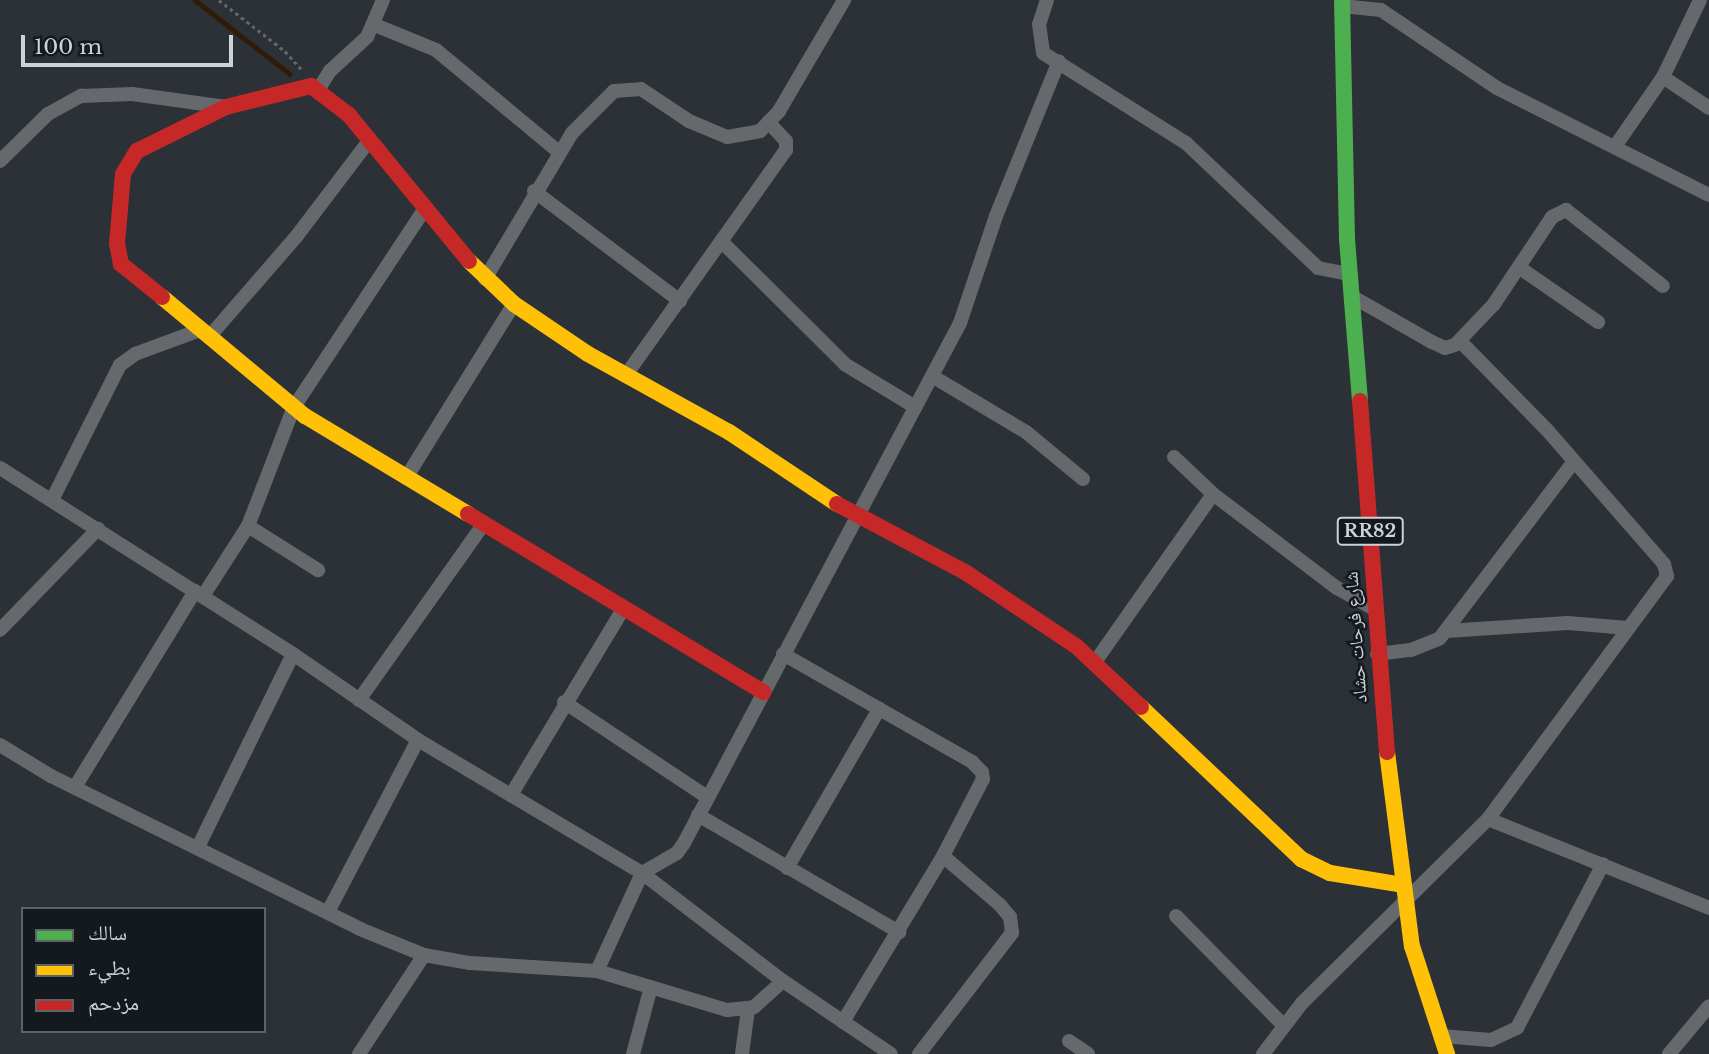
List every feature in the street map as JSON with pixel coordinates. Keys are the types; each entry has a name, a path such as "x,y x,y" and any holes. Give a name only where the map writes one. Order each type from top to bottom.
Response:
{"street":[{"path":"383,0 374,25 314,88 226,107 137,151 123,174 117,244 121,264 294,407 622,611 763,692"},
{"path":"485,279 559,152 592,111 614,91 629,87 641,89 689,121 727,137 749,135 779,111 844,0"},
{"path":"1047,0 1039,24 1043,53 1186,143 1318,268 1350,274"},
{"path":"1616,145 1663,77 1700,0"},
{"path":"1342,3 1381,10 1497,88 1616,145 1709,195"},
{"name":"شارع فرحات حشاد","path":"1342,3 1350,274 1377,654 1398,884 1401,902 1447,1054"},
{"path":"374,25 436,50 559,152"},
{"path":"597,971 642,873 677,853 960,323 996,216 1059,61"},
{"path":"1663,77 1709,108"},
{"path":"314,88 349,114 424,211 485,279 514,304 626,375 729,432 856,517 965,572 1095,662 1293,853 1330,873 1398,884"},
{"path":"0,161 48,114 81,96 132,94 226,107"},
{"path":"626,375 786,150 786,141 768,122"},
{"path":"52,500 120,365 135,354 204,334 296,237 369,141"},
{"path":"534,191 680,301"},
{"path":"1353,297 1444,348 1461,342 1520,268 1552,217 1566,210 1663,286"},
{"path":"75,788 199,594 248,526 294,407 424,211"},
{"path":"721,241 846,365 915,407"},
{"path":"1520,268 1598,322"},
{"path":"406,478 514,304"},
{"path":"1263,1054 1283,1025 1401,902 1488,819 1628,628 1664,585 1667,569 1572,464 1535,417 1461,342"},
{"path":"932,376 1026,432 1083,479"},
{"path":"1174,457 1213,494 1337,588 1374,609"},
{"path":"1377,654 1426,646 1447,631 1572,464"},
{"path":"0,468 293,654 418,740 642,873 783,981 891,1054"},
{"path":"1095,662 1213,494"},
{"path":"359,700 483,525"},
{"path":"248,526 318,570"},
{"path":"0,630 98,529"},
{"path":"511,795 564,702 622,611"},
{"path":"1447,631 1568,622 1628,628"},
{"path":"198,847 293,654"},
{"path":"783,654 972,762 982,772 984,779 943,856 844,1022"},
{"path":"564,702 707,797"},
{"path":"787,867 879,709"},
{"path":"328,912 418,740"},
{"path":"0,745 75,788 328,912 424,955 470,963 597,971 727,1010 748,1009 783,981"},
{"path":"698,815 899,932"},
{"path":"1488,819 1709,908"},
{"path":"919,1054 1012,933 1010,917 1000,905 943,856"},
{"path":"1441,1036 1501,1038 1517,1028 1603,864"},
{"path":"1176,916 1283,1025"},
{"path":"359,1054 424,955"},
{"path":"633,1054 651,987"},
{"path":"1669,1054 1709,1006"},
{"path":"742,1054 748,1009"},
{"path":"1069,1041 1088,1054"}],"path":[{"path":"219,0 298,63 314,88"}],"waterway":[{"path":"195,0 290,74"}],"traffic: fast":[{"path":"1342,0 1347,239 1360,401"}],"traffic: slow":[{"path":"469,261 514,304 588,354 729,432 837,504"},
{"path":"162,297 305,416 468,514"},
{"path":"1141,707 1301,859 1330,873 1398,884"},
{"path":"1387,752 1412,946 1447,1054"}],"traffic: jam":[{"path":"162,297 121,264 117,244 123,174 137,151 226,107 311,86 349,115 469,261"},
{"path":"1360,401 1387,752"},
{"path":"837,504 965,572 1076,646 1141,707"},
{"path":"468,514 763,692"}]}
